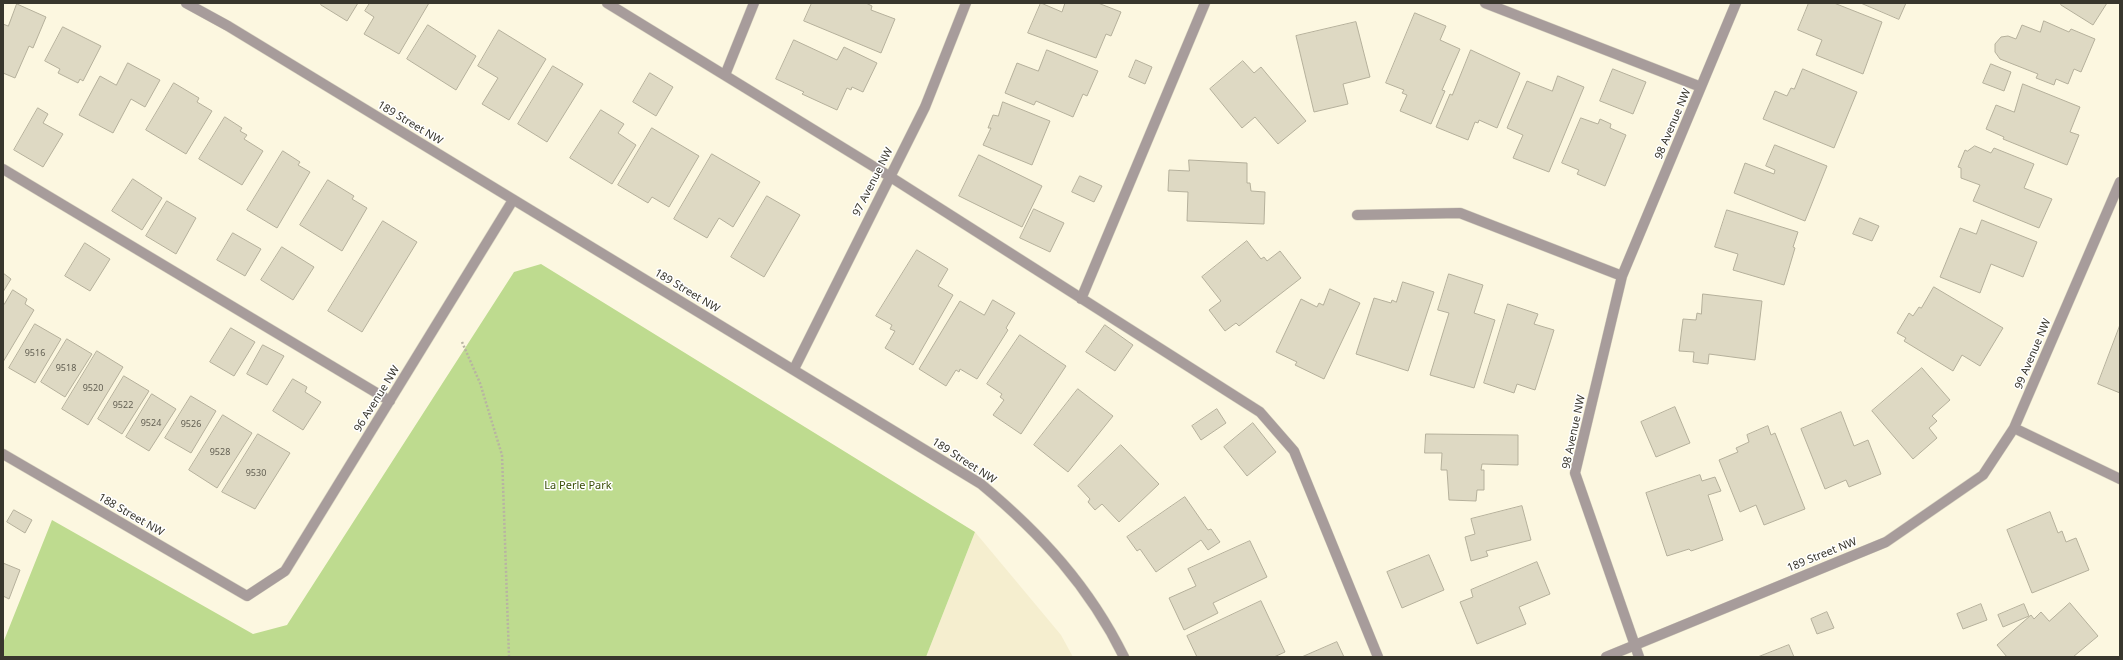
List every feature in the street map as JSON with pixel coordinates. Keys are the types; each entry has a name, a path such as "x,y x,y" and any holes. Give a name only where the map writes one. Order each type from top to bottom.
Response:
{"street":[{"name":"189 Street NW","path":"186,3 228,26 981,484 1018,515 1076,578 1098,611 1124,657"},
{"path":"607,3 889,176 1260,412 1294,451 1378,657"},
{"path":"725,75 754,3"},
{"name":"97 Avenue NW","path":"794,369 889,176 925,107 966,3"},
{"path":"1082,299 1205,3"},
{"path":"1485,3 1701,87"},
{"name":"98 Avenue NW","path":"1639,657 1575,473 1622,276 1736,3"},
{"path":"3,169 390,401"},
{"name":"99 Avenue NW","path":"2014,428 2120,182"},
{"name":"96 Avenue NW","path":"247,596 286,571 513,200"},
{"path":"1357,215 1460,213 1622,276"},
{"name":"189 Street NW","path":"1606,657 1886,542 1983,475 2014,428"},
{"path":"2014,428 2120,479"},
{"name":"188 Street NW","path":"3,454 247,596"}],"path":[{"path":"462,342 480,383 502,455 509,657"}],"shaded area":[{"path":"975,532 1061,635 1073,657 926,657"}],"green space":[{"name":"La Perle Park","path":"541,264 975,532 926,657 3,657 3,643 52,520 253,634 287,625 514,272"}],"building":[{"path":"322,3 358,3 347,21 321,5"},
{"path":"370,3 429,3 399,54 364,34 374,17 365,11"},
{"path":"812,3 866,3 872,6 871,10 895,19 881,53 804,21"},
{"path":"1041,3 1062,12 1065,3 1098,3 1121,12 1111,36 1106,34 1096,58 1028,33"},
{"path":"1809,3 1834,3 1882,22 1863,74 1816,55 1822,40 1798,30"},
{"path":"1861,3 1906,3 1899,19"},
{"path":"2062,3 2107,3 2093,25 2061,5"},
{"path":"17,4 46,17 33,48 29,46 15,78 3,73 3,24 8,26"},
{"path":"1415,13 1446,26 1440,40 1460,49 1442,90 1445,91 1431,124 1400,111 1407,95 1402,93 1404,90 1386,83"},
{"path":"2044,21 2069,32 2071,29 2095,39 2081,72 2074,69 2068,84 2056,79 2054,85 2036,78 2038,74 2000,59 1995,52 1995,44 2001,37 2008,36 2016,39 2022,25 2040,32"},
{"path":"1356,22 1370,77 1343,84 1348,104 1314,112 1296,36"},
{"path":"428,25 476,56 456,90 407,59"},
{"path":"63,27 101,46 83,81 80,79 78,83 58,73 60,69 45,61"},
{"path":"499,30 546,59 509,120 482,104 498,78 478,66"},
{"path":"794,40 837,60 844,47 877,63 863,92 852,87 851,90 847,88 837,110 802,94 804,92 776,79"},
{"path":"1047,50 1098,71 1087,96 1083,94 1073,117 1036,101 1034,105 1005,93 1017,63 1038,71"},
{"path":"1471,50 1520,73 1497,128 1479,120 1478,123 1475,122 1468,140 1436,127 1450,94 1452,95"},
{"path":"1136,60 1152,67 1145,84 1129,77"},
{"path":"1243,61 1254,73 1261,67 1306,121 1278,144 1255,117 1242,128 1210,89"},
{"path":"128,63 160,80 145,107 131,99 113,133 79,115 100,76 116,85"},
{"path":"1991,64 2011,72 2004,91 1983,83"},
{"path":"553,66 583,84 547,142 518,124"},
{"path":"1613,69 1646,82 1633,114 1600,101"},
{"path":"1803,69 1857,92 1834,148 1763,119 1775,91 1787,96 1791,88 1794,89"},
{"path":"650,73 673,87 656,116 633,102"},
{"path":"1558,76 1584,87 1549,172 1513,158 1523,135 1507,128 1527,81 1552,91"},
{"path":"174,83 199,98 197,102 212,111 186,154 146,130"},
{"path":"2023,84 2080,107 2070,132 2079,135 2067,165 2003,139 2004,137 1986,129 1996,105 2014,112"},
{"path":"1003,102 1050,121 1032,165 983,145 991,128 988,128 993,115 998,116"},
{"path":"38,108 48,114 43,123 63,134 43,167 14,150"},
{"path":"601,110 624,124 618,133 636,145 612,184 570,158"},
{"path":"225,117 242,128 240,131 247,135 244,139 263,151 242,185 199,159"},
{"path":"1581,118 1598,124 1600,119 1611,124 1610,128 1626,135 1605,186 1577,174 1579,170 1562,163"},
{"path":"652,128 699,156 669,207 652,197 648,203 618,185"},
{"path":"1775,145 1827,166 1805,221 1734,193 1745,163 1774,174 1775,170 1766,166"},
{"path":"1975,146 1991,153 1994,148 2034,164 2024,188 2052,199 2039,228 1973,201 1980,185 1961,178 1961,168 1958,167 1965,150 1967,151"},
{"path":"283,151 300,162 298,165 310,172 277,228 247,210"},
{"path":"712,154 760,182 733,227 719,218 707,238 674,219"},
{"path":"979,155 1042,186 1022,227 959,196"},
{"path":"1189,160 1247,163 1247,183 1250,183 1251,191 1265,192 1264,224 1187,221 1188,192 1168,191 1169,170 1189,171"},
{"path":"1080,176 1102,186 1094,202 1072,192"},
{"path":"133,179 162,198 142,230 112,211"},
{"path":"328,180 354,196 352,199 367,208 342,251 300,225"},
{"path":"767,196 800,215 764,277 731,257"},
{"path":"167,201 196,218 176,254 146,236"},
{"path":"1034,209 1064,223 1050,252 1020,238"},
{"path":"1727,210 1798,232 1784,285 1733,270 1738,254 1715,247"},
{"path":"1860,218 1879,226 1872,241 1853,234"},
{"path":"1982,220 2037,242 2023,277 1991,264 1980,293 1940,277 1960,228 1976,234"},
{"path":"383,221 417,242 362,332 328,311"},
{"path":"233,233 261,249 245,276 217,260"},
{"path":"1247,241 1261,259 1264,257 1267,261 1280,251 1301,278 1239,326 1236,323 1225,331 1209,310 1221,301 1202,277"},
{"path":"85,243 110,259 90,291 65,276"},
{"path":"282,247 314,267 293,300 261,280"},
{"path":"917,250 948,269 938,286 953,295 913,365 885,348 895,331 890,329 892,325 876,316"},
{"path":"3,273 11,279 3,292"},
{"path":"1449,274 1483,285 1474,313 1495,320 1474,388 1430,375 1449,313 1438,310"},
{"path":"1403,282 1434,292 1408,371 1356,354 1374,298 1391,303 1392,300 1396,302"},
{"path":"1934,287 2003,328 1980,366 1962,355 1953,371 1904,341 1906,338 1897,333 1909,313 1913,316 1919,307 1921,308"},
{"path":"1330,289 1360,303 1324,379 1295,365 1297,362 1276,352 1301,299 1317,307 1319,303 1323,305"},
{"path":"13,290 27,299 25,304 34,310 3,362 3,303 4,304"},
{"path":"1703,294 1762,301 1755,360 1709,354 1708,364 1693,362 1694,352 1679,351 1683,319 1696,320 1697,313 1701,314"},
{"path":"993,300 1015,313 1006,328 1008,330 977,379 960,369 959,372 956,370 946,386 919,369 960,301 984,315"},
{"path":"1508,304 1538,314 1534,324 1554,330 1535,390 1517,384 1514,393 1484,383"},
{"path":"35,324 61,339 35,383 9,368"},
{"path":"1105,325 1133,345 1115,371 1086,352"},
{"path":"2120,325 2120,393 2098,384"},
{"path":"231,328 255,342 234,376 210,362"},
{"path":"1020,335 1066,366 1021,434 993,415 1004,400 1000,397 1002,394 987,384"},
{"path":"67,339 92,354 65,397 41,382"},
{"path":"263,345 284,356 267,385 247,374"},
{"path":"97,351 123,367 88,425 62,409"},
{"path":"1922,368 1950,400 1932,416 1937,421 1929,428 1937,438 1913,459 1872,411"},
{"path":"124,376 149,391 122,434 98,419"},
{"path":"293,379 307,387 305,392 321,402 303,430 273,411"},
{"path":"1078,389 1113,416 1068,472 1034,445"},
{"path":"152,394 176,409 149,451 126,437"},
{"path":"191,396 216,411 191,453 165,438"},
{"path":"1675,407 1690,443 1656,457 1641,422"},
{"path":"1217,409 1226,423 1201,440 1192,426"},
{"path":"1841,412 1854,446 1868,440 1881,474 1849,487 1846,480 1825,489 1801,429"},
{"path":"223,415 252,433 217,488 189,470"},
{"path":"1253,423 1276,452 1247,476 1224,447"},
{"path":"1768,426 1771,435 1775,433 1805,509 1764,525 1756,505 1740,512 1719,460 1738,452 1736,448 1749,442 1747,435"},
{"path":"258,434 290,453 255,509 222,492"},
{"path":"1426,434 1518,435 1518,465 1482,464 1481,470 1484,470 1484,490 1477,490 1476,501 1449,500 1447,470 1441,470 1442,453 1425,453"},
{"path":"1121,445 1159,484 1119,522 1102,504 1095,510 1088,502 1090,499 1078,486"},
{"path":"1700,475 1702,481 1715,477 1721,491 1708,495 1723,540 1691,551 1689,549 1667,556 1646,493"},
{"path":"1185,497 1208,530 1211,529 1220,542 1208,550 1201,540 1156,572 1140,549 1137,551 1127,537"},
{"path":"1522,506 1531,540 1486,551 1488,556 1471,561 1465,537 1475,534 1471,519"},
{"path":"14,510 32,520 25,533 7,522"},
{"path":"2050,512 2058,533 2062,531 2066,542 2076,538 2089,570 2032,593 2007,530"},
{"path":"1250,541 1267,577 1213,603 1218,613 1184,630 1169,598 1196,586 1188,569"},
{"path":"1429,555 1444,590 1402,608 1387,572"},
{"path":"1537,562 1550,594 1519,607 1526,624 1477,644 1460,602 1473,597 1471,590"},
{"path":"3,563 20,570 9,599 3,596"},
{"path":"1261,601 1285,652 1274,657 1197,657 1187,636"},
{"path":"2070,603 2098,636 2073,657 2007,657 1997,645 2031,615 2034,619 2041,612 2049,621"},
{"path":"1981,604 1987,620 1963,629 1957,614"},
{"path":"2024,604 2029,616 2003,627 1998,615"},
{"path":"1827,612 1834,628 1817,634 1811,619"},
{"path":"1337,642 1344,657 1302,657"},
{"path":"1789,645 1794,657 1758,657"}]}
